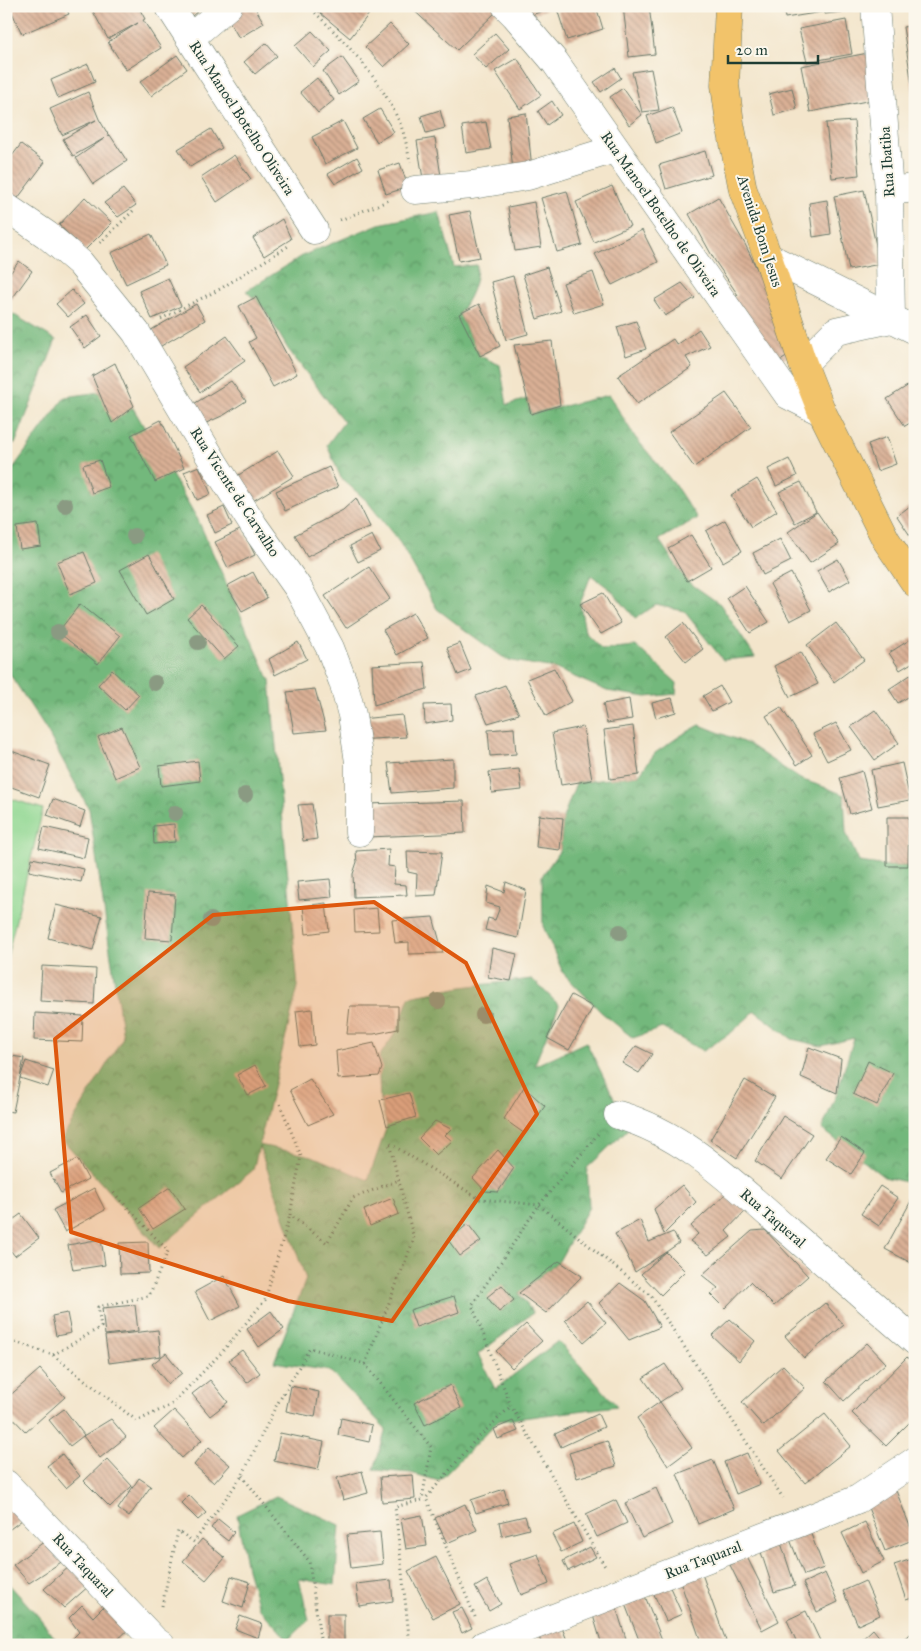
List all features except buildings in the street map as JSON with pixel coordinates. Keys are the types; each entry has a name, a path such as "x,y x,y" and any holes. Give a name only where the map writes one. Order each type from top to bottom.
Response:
{"main road":[{"name":"Avenida Bom Jesus","path":"729,6 726,85 730,123 743,190 768,257 803,364 822,412 886,540 915,583"}],"street":[{"name":"Rua Manoel Botelho Oliveira","path":"169,6 314,230"},
{"path":"190,38 228,6"},
{"name":"Rua Manoel Botelho de Oliveira","path":"506,6 555,62 788,395 822,412"},
{"name":"Rua Ibatiba","path":"875,6 902,189 903,324"},
{"path":"415,190 472,185 528,176 616,149"},
{"name":"Rua Vicente de Carvalho","path":"6,206 47,235 80,263 136,332 214,463 254,526 298,588 330,648 343,682 352,715 358,744 359,832"},
{"path":"768,257 903,324"},
{"path":"803,364 836,331 903,324"},
{"name":"Rua Taqueral","path":"618,1115 659,1130 711,1163 915,1341"},
{"name":"Rua Taquaral","path":"485,1644 858,1499 915,1461"},
{"name":"Rua Taquaral","path":"6,1484 157,1642"}],"path":[{"path":"136,332 220,289 314,230 415,190 407,149 398,118 364,65 308,6"},
{"path":"80,263 135,209"},
{"path":"6,1339 53,1355 137,1421 172,1405 223,1350 265,1300 290,1215 300,1156 280,1104"},
{"path":"618,1115 612,1118 539,1206 472,1305 511,1406 620,1592"},
{"path":"365,1364 414,1238 389,1143 480,1199 539,1206 650,1296 799,1523"},
{"path":"290,1215 328,1243 353,1198 399,1180"},
{"path":"53,1355 101,1327 98,1306 148,1296 168,1251 112,1192"},
{"path":"157,1642 178,1531 194,1542 242,1476 275,1408 310,1348 365,1364 431,1447 422,1500 395,1507 410,1645"},
{"path":"485,1644 426,1498 473,1443 511,1406"},
{"path":"242,1476 309,1561 321,1645"}],"highlighted area":[{"path":"374,902 466,963 537,1114 392,1321 288,1301 71,1232 55,1039 213,915"}],"green space":[{"path":"439,212 454,267 477,265 476,279 472,291 459,314 480,356 500,365 507,405 527,399 531,414 609,395 635,437 675,485 697,518 659,540 687,581 720,604 755,657 723,660 684,611 656,605 635,618 611,590 591,575 580,604 585,632 602,649 636,646 677,683 676,694 646,697 607,691 554,668 507,660 437,609 400,543 367,501 341,478 327,445 344,422 288,349 263,307 246,291 304,255 379,224"},
{"path":"6,310 56,340 15,444 6,437"},
{"path":"122,389 198,520 270,681 298,987 259,1145 312,1156 368,1180 387,1126 380,1100 379,1076 382,1067 379,1057 398,1029 409,997 462,987 532,979 559,1005 534,1066 586,1042 629,1128 587,1168 589,1207 559,1261 519,1293 533,1313 478,1354 495,1389 558,1341 617,1406 498,1421 439,1481 411,1473 374,1470 386,1429 330,1371 274,1362 306,1279 259,1146 253,1170 159,1248 62,1139 123,1037 89,809 47,731 6,668 6,478 65,397"},
{"path":"700,725 748,744 800,779 844,795 846,833 859,862 887,866 908,866 915,860 915,1184 884,1177 822,1129 837,1093 854,1038 821,1046 792,1039 755,1011 732,1032 703,1051 662,1028 633,1038 601,1012 563,973 543,926 542,876 560,850 563,818 576,783 639,775 655,753"},
{"path":"6,797 43,809 6,961"},
{"path":"276,1496 340,1525 335,1585 299,1579 309,1620 288,1640 258,1607 247,1569 237,1515"},
{"path":"6,1581 39,1617 60,1645 6,1645"}]}
